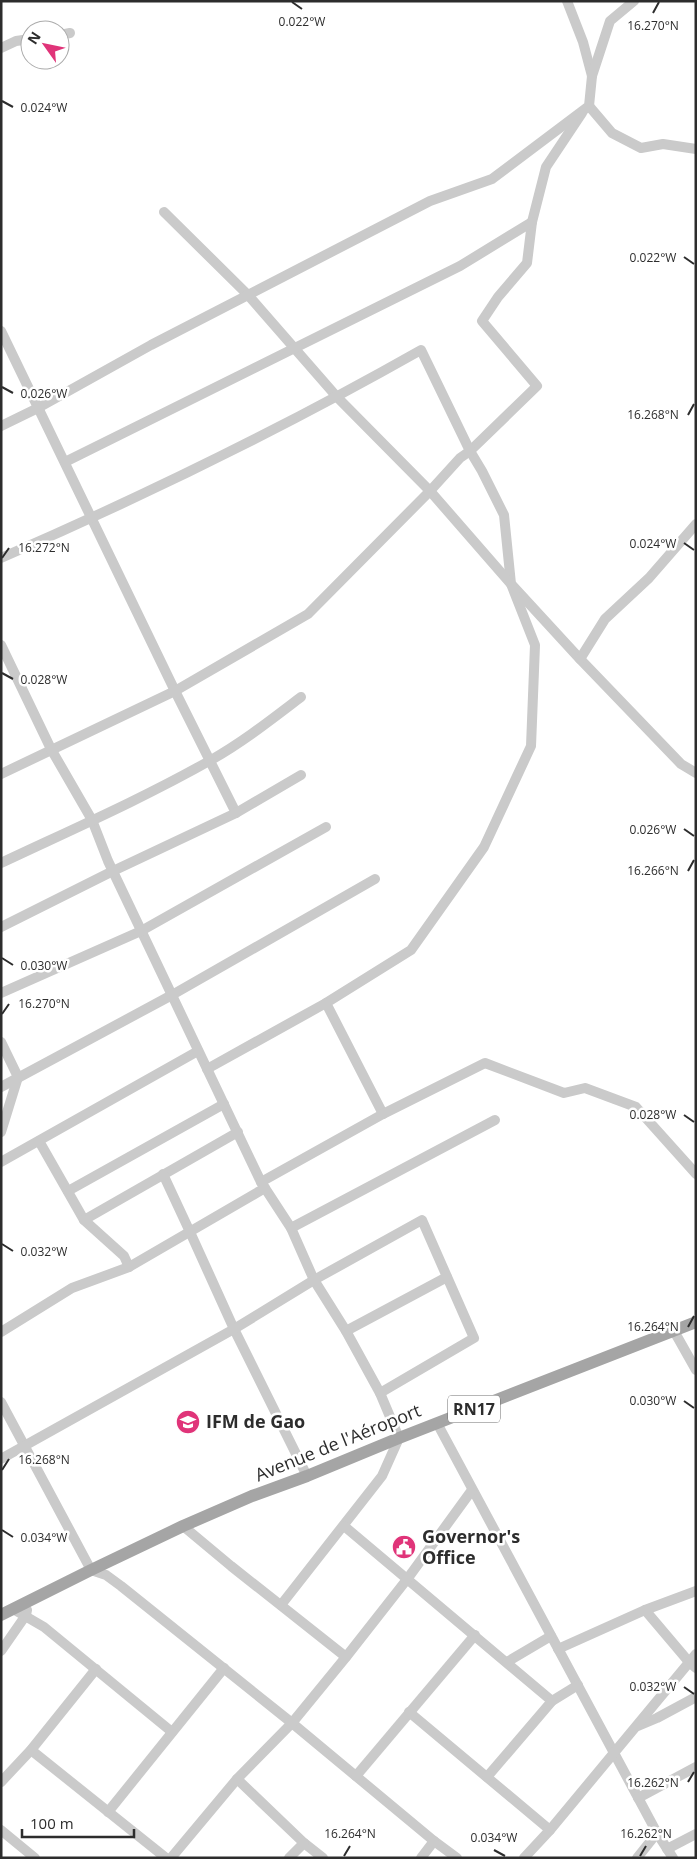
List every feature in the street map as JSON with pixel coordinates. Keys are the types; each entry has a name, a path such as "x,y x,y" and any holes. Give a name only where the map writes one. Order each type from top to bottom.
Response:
{"main road":[{"name":"Avenue de l'Aéroport","path":"1,1615 183,1526 252,1496 696,1322"}],"street":[{"path":"567,1 584,42 592,76"},
{"path":"1,774 175,692 308,614 430,492 460,458 470,451 537,386 482,321 498,297 527,263 532,222 546,167 586,110 592,76 610,21 634,1"},
{"path":"1,48 20,40"},
{"path":"586,110 612,133 641,148 663,144 696,148"},
{"path":"1,426 38,408 151,345 430,201 492,179 586,110"},
{"path":"164,212 248,296 337,397 430,492 580,659 681,764 696,773"},
{"path":"65,462 460,266 532,222"},
{"path":"1,331 175,692 236,812"},
{"path":"1,558 92,519 337,397 421,350 470,451 482,470 504,515 511,584 535,645 531,746 484,847 411,950 326,1003 206,1069"},
{"path":"580,659 605,620 649,578 696,524"},
{"path":"1,645 51,749 92,820 113,871 263,1185 291,1228 314,1280 346,1331 380,1393 399,1438 382,1476 281,1605"},
{"path":"1,863 211,760 253,734 301,697"},
{"path":"1,927 236,812 301,775"},
{"path":"1,993 142,931 326,827"},
{"path":"1,1086 172,995 375,879"},
{"path":"326,1003 383,1114"},
{"path":"1,1042 18,1077 1,1132"},
{"path":"1,1162 198,1051"},
{"path":"1,1332 72,1288 129,1266 190,1232 263,1185 383,1114 485,1063 564,1093 585,1088 636,1107 696,1174"},
{"path":"68,1191 224,1104"},
{"path":"291,1228 495,1120"},
{"path":"84,1220 238,1132"},
{"path":"39,1141 84,1220 124,1256 129,1266"},
{"path":"163,1174 234,1329 307,1476"},
{"path":"1,1459 234,1329 314,1280 422,1220 474,1338 380,1393"},
{"path":"346,1331 447,1277"},
{"path":"674,1331 696,1370"},
{"path":"1,1402 91,1570 106,1575 224,1668 457,1858"},
{"path":"437,1423 657,1833 670,1853 696,1834"},
{"path":"171,1858 237,1779 292,1723 346,1657 408,1578 472,1490"},
{"path":"183,1526 346,1657"},
{"path":"344,1526 552,1701"},
{"path":"558,1649 645,1610 696,1591"},
{"path":"1,1651 26,1615 29,1602"},
{"path":"13,1609 44,1627 172,1732"},
{"path":"645,1610 692,1665"},
{"path":"356,1776 475,1635"},
{"path":"507,1662 551,1636"},
{"path":"524,1858 550,1830 636,1726 692,1665 696,1654"},
{"path":"108,1812 224,1668"},
{"path":"1,1782 30,1750 96,1669"},
{"path":"487,1777 552,1701 578,1685"},
{"path":"636,1726 657,1718 696,1697"},
{"path":"409,1712 550,1830"},
{"path":"30,1750 166,1858"},
{"path":"638,1798 696,1767"},
{"path":"237,1779 304,1843 323,1858"},
{"path":"1,1830 36,1858"},
{"path":"637,1858 657,1833"},
{"path":"421,1858 434,1841"},
{"path":"289,1858 304,1843"}],"place":[{"name":"IFM de Gao","path":"188,1422"},
{"name":"Governor's Office","path":"404,1547"}]}
